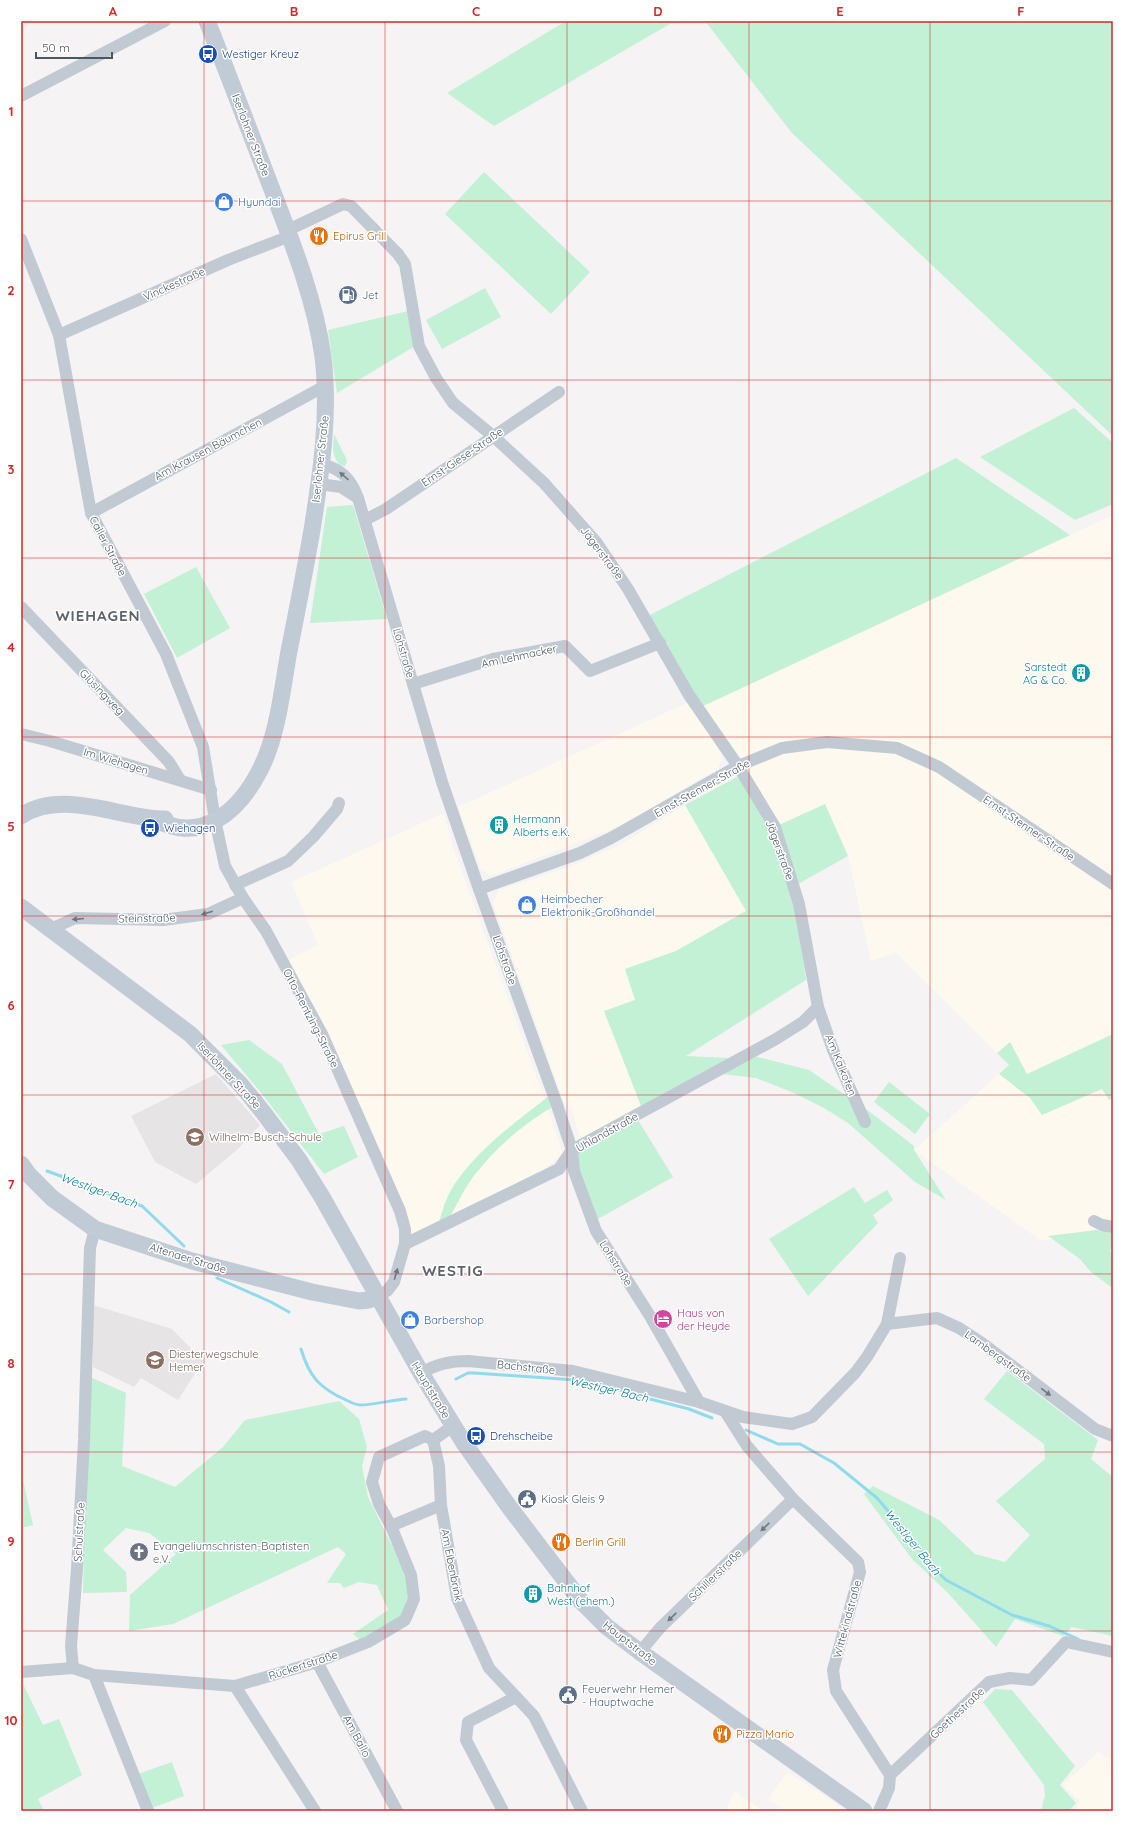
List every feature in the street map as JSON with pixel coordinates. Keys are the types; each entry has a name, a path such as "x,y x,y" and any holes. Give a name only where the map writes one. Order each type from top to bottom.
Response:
{"main road":[{"name":"Iserlohner Straße","path":"207,21 289,233 315,317 323,357 326,415 322,464 300,599 271,741 261,768 253,783 238,802 215,820"},
{"path":"21,816 42,807 65,805 102,809 155,819 192,821 215,820"},
{"name":"Iserlohner Straße","path":"21,907 175,1022 205,1047 241,1085 299,1160 322,1197 377,1296"},
{"name":"Altenaer Straße","path":"21,1164 29,1175 52,1198 95,1229 192,1260 312,1292 359,1301 369,1300 377,1296"},
{"name":"Hauptstraße","path":"377,1296 420,1373 453,1426 510,1508 569,1586 607,1627 864,1811"}],"street":[{"path":"21,96 165,21"},
{"name":"Jägerstraße","path":"289,233 343,204 351,206 398,254 405,264 419,346 436,378 454,403 493,436 544,483 597,543 628,589 689,695 738,766 775,827 800,904 818,1007"},
{"name":"Vinckestraße","path":"59,335 289,233"},
{"name":"Caller Straße","path":"21,239 59,335 91,513 166,654 203,747 215,820"},
{"name":"Am Krausen Bäumchen","path":"91,513 325,386"},
{"name":"Ernst-Giese-Straße","path":"365,520 386,509 559,392"},
{"name":"Lohstraße","path":"322,464 330,466 344,474 353,484 442,782 554,1096 572,1150 574,1171 596,1231 650,1316 699,1402"},
{"path":"319,484 341,488 358,498"},
{"name":"Glüsingweg","path":"21,607 169,762 180,780"},
{"name":"Am Lehmacker","path":"413,684 493,659 566,646 590,671 660,643"},
{"name":"Im Wiehagen","path":"21,734 50,741 211,790"},
{"name":"Ernst-Stenner-Straße","path":"479,889 580,853 611,838 738,766 782,748 827,742 897,748 939,767 1113,884"},
{"path":"235,885 288,861 313,837 337,810 339,803"},
{"name":"Otto-Rentzing-Straße","path":"215,820 225,866 243,898 266,930 322,1034 400,1211 405,1229 405,1244"},
{"name":"Steinstraße","path":"50,929 75,918 163,920 208,914 243,898"},
{"name":"Am Kalkofen","path":"818,1007 833,1050 865,1122"},
{"name":"Uhlandstraße","path":"405,1244 559,1169 572,1150 776,1038 803,1022 818,1007"},
{"path":"1094,1221 1102,1225 1113,1227"},
{"name":"Schulstraße","path":"73,1668 71,1646 84,1440 90,1248 95,1229"},
{"path":"377,1296 387,1291 394,1282 405,1244"},
{"path":"725,1411 743,1417 783,1424 792,1424 812,1417 855,1373 887,1324 900,1258"},
{"name":"Lambergstraße","path":"887,1324 937,1318 959,1328 982,1342 1095,1429 1113,1436"},
{"name":"Bachstraße","path":"420,1373 438,1364 451,1361 468,1361 565,1370 699,1402 725,1411"},
{"name":"Wittekindstraße","path":"725,1411 747,1446 793,1500 858,1562 860,1572 833,1670 836,1690 890,1775"},
{"path":"433,1440 453,1426"},
{"name":"Rückertstraße","path":"94,1675 235,1686 317,1662 368,1642 405,1620 414,1599 410,1575 391,1526 379,1504 372,1482 379,1457 425,1436 433,1440"},
{"name":"Am Eibenbrink","path":"433,1440 438,1466 441,1505 456,1598 489,1668 534,1716 582,1811"},
{"name":"Schillerstraße","path":"640,1652 660,1628 793,1500"},
{"path":"391,1526 441,1505"},
{"name":"Goethestraße","path":"890,1775 990,1682 1010,1678 1031,1680 1066,1642 1113,1652"},
{"name":"Am Ballo","path":"317,1662 397,1811"},
{"path":"21,1672 73,1668 94,1675 148,1811"},
{"path":"235,1686 315,1811"},
{"path":"503,1811 466,1740 468,1722 516,1697"},
{"path":"879,1811 889,1788 890,1775"}],"shaded area":[{"path":"1113,515 1113,1241 1040,1240 914,1150 1009,1065 896,953 871,961 848,856 825,804 779,825 701,707"},
{"path":"689,702 722,756 718,769 620,826 491,876 481,869 458,807"},
{"path":"685,805 746,911 676,951 625,969 636,1000 605,1011 641,1106 584,1139 579,1136 572,1109 565,1105 493,903 499,890 575,865 621,844"},
{"path":"444,813 453,847 563,1153 545,1169 412,1234 405,1208 288,960 318,945 291,882"},
{"name":"Wilhelm-Busch-Schule","path":"216,1074 260,1125 238,1149 196,1184 155,1162 131,1116"},
{"path":"93,1305 172,1329 203,1361 178,1400 141,1378 134,1387 93,1367"},
{"path":"1098,1751 1113,1762 1113,1811 1075,1811 1078,1807 1079,1800 1062,1785 1086,1764"},
{"path":"787,1772 846,1811 786,1811 769,1800 771,1794"},
{"path":"734,1791 762,1810 765,1811 726,1811"}],"green space":[{"path":"566,21 675,21 494,126 447,93"},
{"path":"705,21 1113,21 1113,436 792,133"},
{"path":"484,172 590,272 551,314 445,214"},
{"path":"485,288 501,317 442,349 426,320"},
{"path":"408,311 415,346 337,393 328,330"},
{"path":"1074,408 1113,443 1113,504 1075,520 980,457"},
{"path":"334,434 346,458 347,462 345,466 340,465 335,458 333,447"},
{"path":"956,458 1070,535 701,707 648,616"},
{"path":"353,505 387,619 310,623 327,507"},
{"path":"196,567 230,628 177,658 144,594"},
{"path":"737,777 745,785 768,828 790,885 796,907 806,980 686,1056 729,1058 641,1106 604,1011 635,1000 625,969 676,951 746,911 685,805"},
{"path":"825,804 848,856 798,884 779,825"},
{"path":"1113,1034 1113,1098 1109,1100 1102,1089 1042,1115 1030,1098 999,1074 1009,1065 997,1053 1010,1042 1027,1074"},
{"path":"249,1040 282,1064 319,1134 344,1126 358,1157 324,1174 262,1094 221,1045"},
{"path":"754,1056 809,1070 870,1112 914,1146 914,1150 946,1200 915,1182 848,1123 824,1108 794,1093 756,1078 722,1074"},
{"path":"889,1082 930,1114 915,1134 874,1102"},
{"path":"549,1096 554,1106 510,1137 491,1156 469,1182 447,1223 438,1225 447,1198 466,1169 492,1142"},
{"path":"638,1120 673,1177 596,1220 579,1171 577,1153"},
{"path":"854,1187 865,1203 887,1190 893,1200 873,1215 878,1223 808,1296 769,1239"},
{"path":"1096,1230 1113,1232 1113,1249 1110,1249 1113,1261 1113,1286 1111,1287 1091,1272 1080,1259 1048,1236"},
{"path":"1007,1371 1098,1440 1091,1459 1113,1477 1113,1636 1072,1627 1063,1636 1015,1619 996,1647 948,1593 912,1559 864,1494 873,1486 939,1520 975,1554 1005,1562 1030,1535 996,1501 1045,1459 1044,1444 984,1399"},
{"path":"88,1376 126,1393 122,1466 175,1487 223,1447 245,1420 339,1401 359,1419 367,1447 362,1466 368,1497 407,1576 411,1600 403,1616 362,1641 353,1634 388,1610 377,1585 359,1582 344,1588 340,1583 327,1583 346,1554 338,1547 173,1624 129,1631 130,1595 176,1554 149,1533 126,1528 103,1550 126,1572 127,1592 83,1593"},
{"path":"21,1480 23,1480 33,1525 21,1528"},
{"path":"21,1680 43,1725 59,1719 82,1775 38,1799 44,1811 21,1811"},
{"path":"995,1689 1012,1690 1075,1766 1060,1785 1076,1803 1069,1811 1041,1811 1045,1795 1044,1785 983,1702"},
{"path":"172,1762 184,1796 152,1808 138,1774"}],"waterway":[{"name":"Westiger Bach","path":"47,1171 142,1206 184,1246"},
{"name":"Westiger Bach","path":"217,1278 271,1302 289,1312"},
{"name":"Westiger Bach","path":"301,1349 308,1367 316,1380 329,1391 349,1402 358,1405 366,1405 406,1399"},
{"name":"Westiger Bach","path":"456,1379 468,1373 474,1373 590,1381"},
{"name":"Westiger Bach","path":"597,1383 642,1397 689,1409 712,1418"},
{"name":"Westiger Bach","path":"746,1430 778,1444 800,1444 834,1463 877,1498 918,1546 928,1563 946,1580 1012,1615 1049,1626 1078,1639"}],"place":[{"name":"Westiger Kreuz","path":"208,54"},
{"name":"Hyundai","path":"224,202"},
{"name":"Epirus Grill","path":"319,236"},
{"name":"Jet","path":"348,295"},
{"name":"Sarstedt AG & Co.","path":"1081,673"},
{"name":"Hermann Alberts e.K.","path":"499,825"},
{"name":"Wiehagen","path":"150,828"},
{"name":"Heimbecher Elektronik-Großhandel","path":"527,905"},
{"name":"Wilhelm-Busch-Schule","path":"195,1137"},
{"name":"Haus von der Heyde","path":"663,1319"},
{"name":"Barbershop","path":"410,1320"},
{"name":"Diesterwegschule Hemer","path":"155,1360"},
{"name":"Drehscheibe","path":"476,1436"},
{"name":"Kiosk Gleis 9","path":"527,1499"},
{"name":"Berlin Grill","path":"561,1542"},
{"name":"Evangeliumschristen-Baptisten e.V.","path":"139,1552"},
{"name":"Bahnhof West (ehem.)","path":"533,1594"},
{"name":"Feuerwehr Hemer - Hauptwache","path":"568,1695"},
{"name":"Pizza Mario","path":"722,1734"}],"district":[{"name":"WIEHAGEN","path":"98,615"},
{"name":"WESTIG","path":"453,1270"}]}
